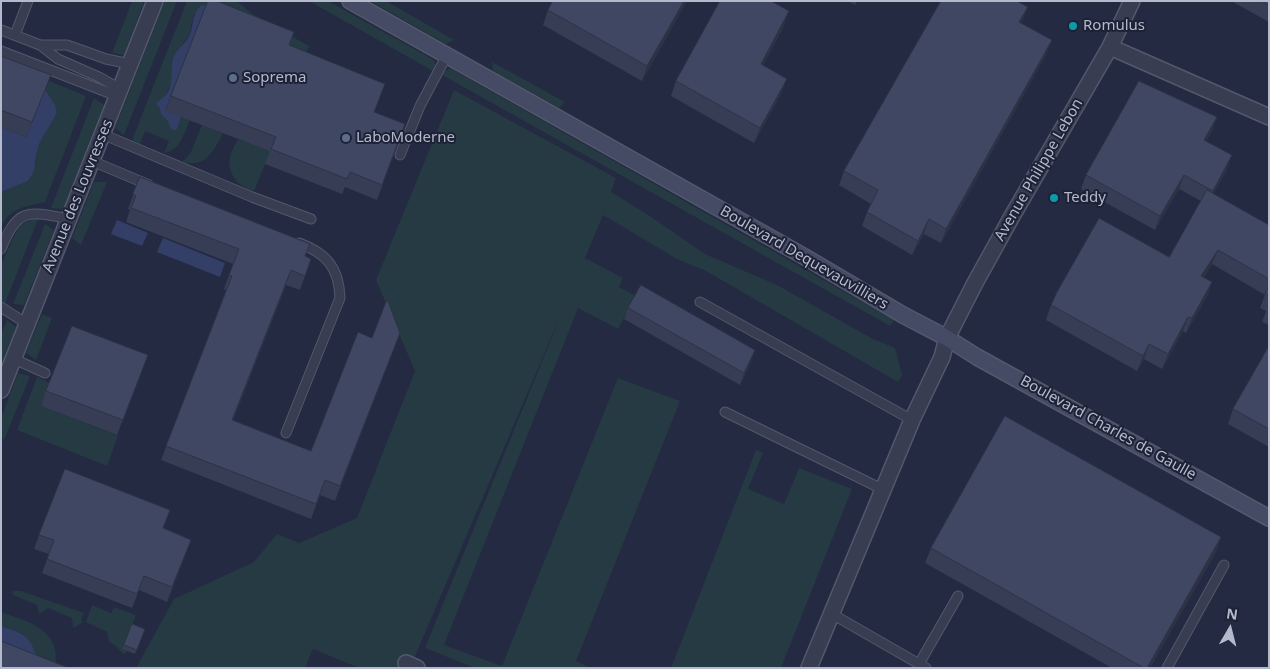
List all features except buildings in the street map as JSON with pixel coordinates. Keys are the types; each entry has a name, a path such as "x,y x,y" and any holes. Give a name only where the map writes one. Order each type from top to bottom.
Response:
{"main road":[{"name":"Boulevard Dequevauvilliers","path":"350,1 805,257 903,315 947,338"},
{"name":"Boulevard Charles de Gaulle","path":"947,338 977,357 1269,518"}],"street":[{"name":"Avenue des Louvresses","path":"1,390 155,1"},
{"name":"Avenue Philippe Lebon","path":"947,338 1011,218 1110,47 1132,1"},
{"path":"1110,47 1269,116"},
{"path":"812,666 912,420 942,357 947,338"}],"lane":[{"path":"15,36 28,1"},
{"path":"1,30 40,45 58,59 99,77 119,93"},
{"path":"40,45 67,45 106,59 130,64"},
{"path":"1,52 119,93"},
{"path":"400,155 420,106 447,56"},
{"path":"102,134 252,197 311,219"},
{"path":"92,161 158,188"},
{"path":"1,249 10,229 20,218 40,213 69,219"},
{"path":"286,433 340,294 335,272 325,257 318,251 289,239"},
{"path":"700,302 912,420"},
{"path":"1,307 28,324"},
{"path":"14,359 46,373"},
{"path":"725,412 884,490"},
{"path":"1166,668 1224,565"},
{"path":"832,614 923,666 958,596"}],"shaded area":[{"path":"132,1 144,1 124,55 112,53"},
{"path":"165,1 177,1 124,135 115,128"},
{"path":"187,1 237,1 251,13 309,46 304,58 194,14 189,36 178,50 172,67 171,83 164,98 157,101 161,114 177,129 181,117 190,120 178,145 169,152 164,153 169,141 145,131 140,144 132,140"},
{"path":"309,1 328,1 434,60 436,67 433,71"},
{"path":"370,1 386,1 454,40 446,44"},
{"path":"1,61 86,96 45,202 14,212 9,215 1,226 1,192 28,181 36,163 39,144 57,113 45,90 1,73"},
{"path":"492,62 565,102 559,108 493,71"},
{"path":"304,68 254,191 244,187 235,179 230,169 229,164 233,148 238,139 251,144"},
{"path":"450,68 894,320 890,326 442,75"},
{"path":"454,90 616,178 611,192 705,254 777,285 873,339 895,348 902,375 898,382 706,271 677,259 603,215 585,258 623,278 619,287 636,296 618,329 578,308 444,645 502,666 618,378 680,401 576,661 591,668 475,668 425,648 563,310 410,668 359,668 313,649 305,668 136,668 174,599 254,562 277,534 299,543 357,518 415,371 376,280"},
{"path":"94,98 104,105 63,209 51,208"},
{"path":"202,125 223,133 212,152 205,159 193,163 182,162 190,154"},
{"path":"94,182 107,182 81,245 72,238"},
{"path":"38,219 5,304 1,299 1,265 18,228 25,222"},
{"path":"45,224 54,230 24,305 13,304"},
{"path":"42,314 52,318 36,360 26,353"},
{"path":"7,320 16,327 1,365 1,334"},
{"path":"18,373 30,376 4,440 1,437 1,418"},
{"path":"37,377 50,383 41,406 118,436 107,466 17,430"},
{"path":"756,450 763,453 748,489 784,504 799,468 852,489 781,668 671,668"},
{"path":"13,591 21,591 84,613 81,620 83,622 73,628 72,618 48,608 39,614 37,605 13,595"},
{"path":"92,605 111,613 114,607 136,615 123,649 127,651 126,653 123,654 116,646 109,642 107,632 86,622"},
{"path":"1,612 33,624 49,636 54,645 56,655 55,668 36,668 23,634 1,626"}],"water":[{"path":"202,5 209,6 165,110 181,117 175,130 171,129 156,103 165,96 170,88 174,56 189,37 194,16"},
{"path":"45,90 55,105 57,113 39,144 34,171 28,181 1,192 1,127 26,137"},
{"path":"117,220 148,233 142,246 111,234"},
{"path":"163,238 225,263 220,277 157,252"},
{"path":"1,626 24,635 30,642 36,655 1,654"}],"place":[{"name":"Romulus","path":"1073,26"},
{"name":"Soprema","path":"233,78"},
{"name":"LaboModerne","path":"346,138"},
{"name":"Teddy","path":"1054,198"}]}
